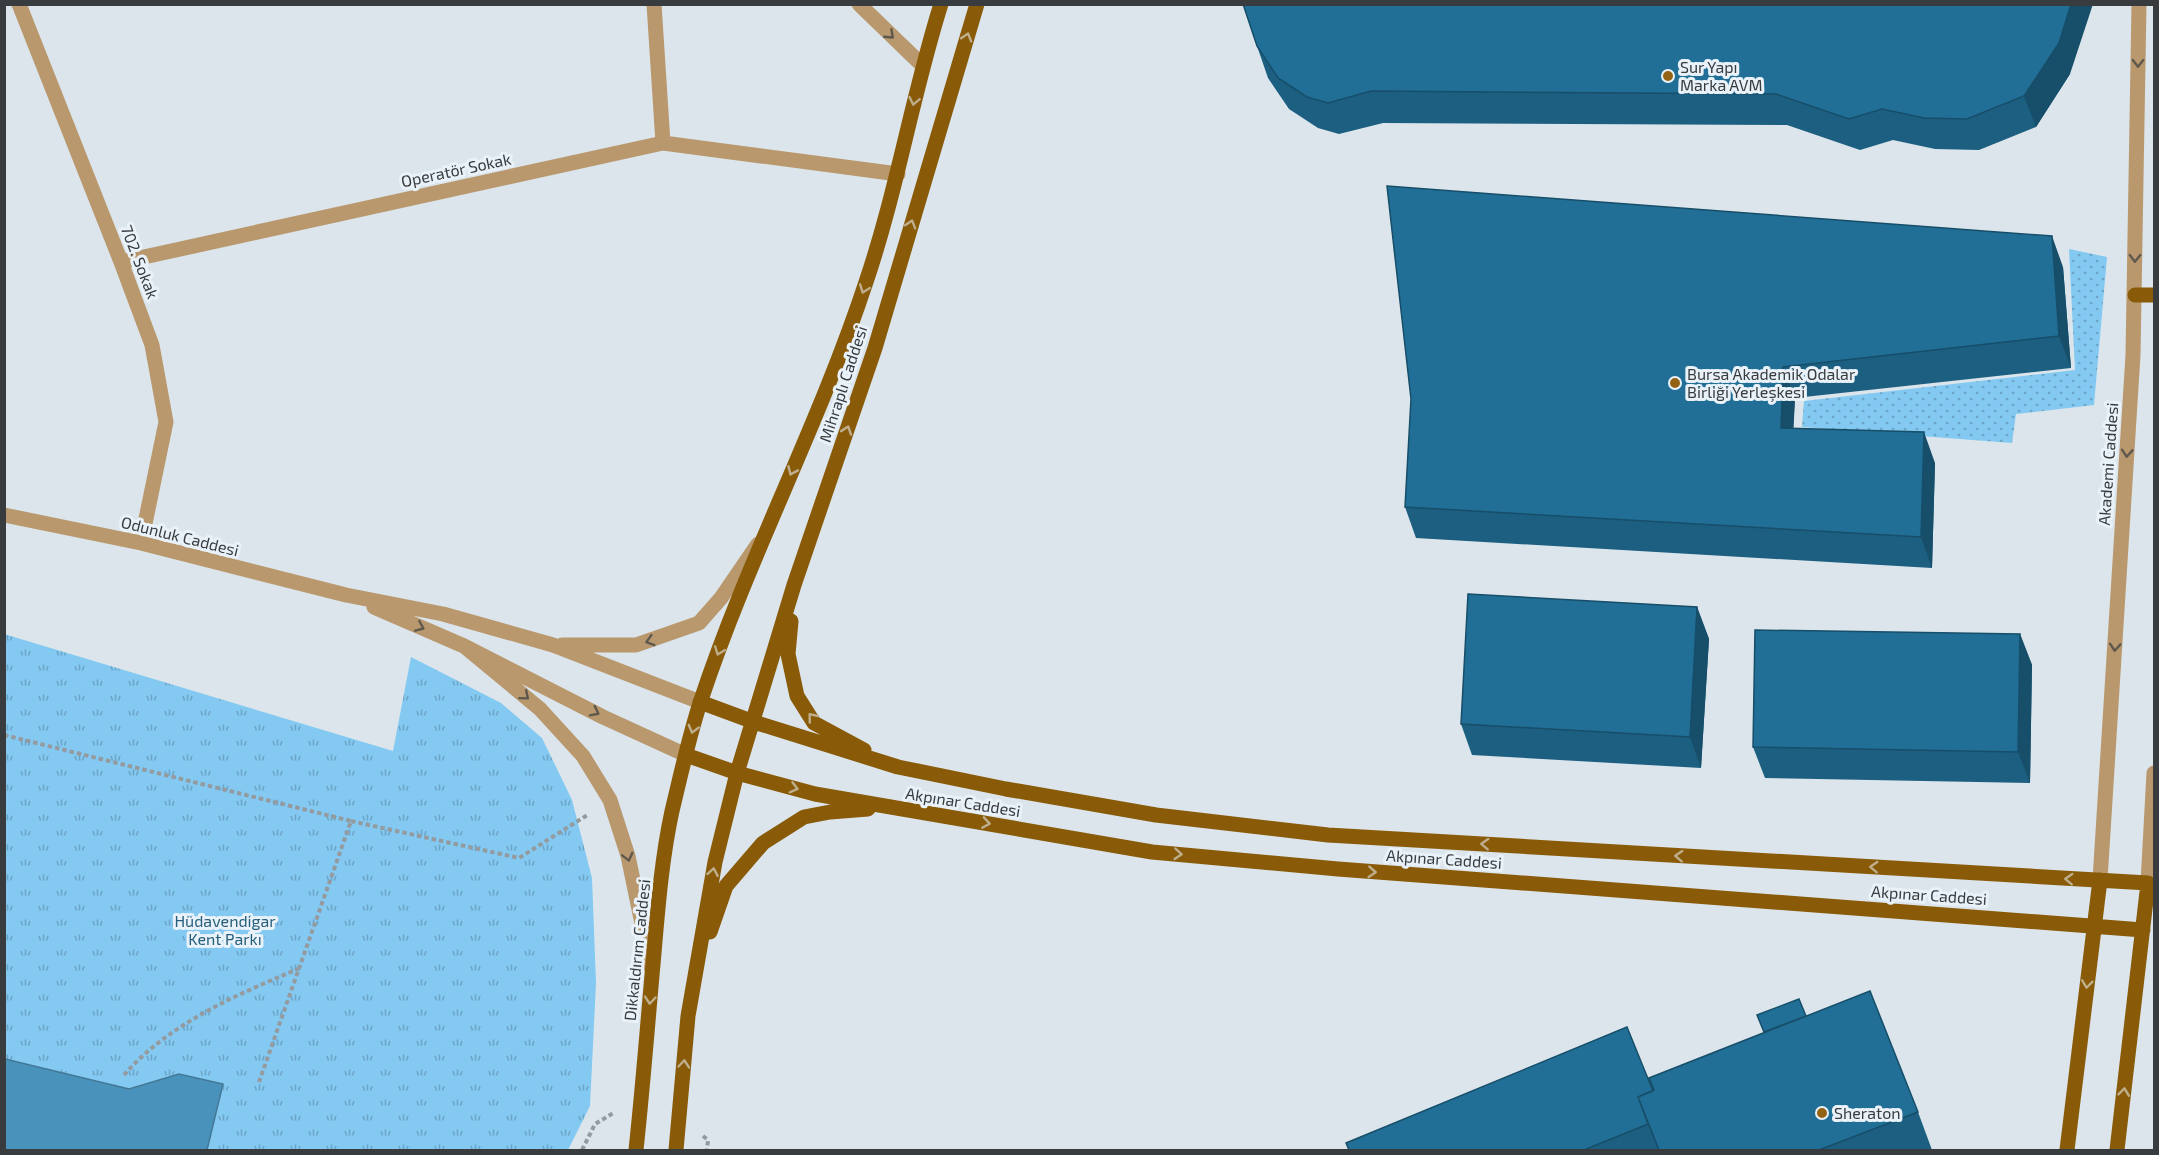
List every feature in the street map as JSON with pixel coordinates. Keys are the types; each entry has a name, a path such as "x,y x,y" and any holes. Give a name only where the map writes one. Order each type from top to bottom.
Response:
{"main road":[{"name":"Mihraplı Caddesi","path":"686,755 700,702 765,534 817,414 858,304 898,174 922,64 941,4"},
{"name":"Mihraplı Caddesi","path":"737,773 794,585 875,348 977,4"},
{"path":"2135,295 2154,295"},
{"path":"794,585 788,654 797,696 814,723 898,767"},
{"name":"Akpınar Caddesi","path":"700,702 754,722 898,767 1006,789 1156,814 1328,835 2151,883"},
{"name":"Akpınar Caddesi","path":"686,755 737,773 815,794 1152,852 1338,869 2149,931"},
{"name":"Dikkaldırım Caddesi","path":"636,1150 659,893 672,814 686,755"},
{"path":"676,1150 688,1016 715,862 737,773"},
{"path":"688,1016 710,934 726,886 763,843 804,817 830,812 890,808"},
{"name":"Akademi Caddesi","path":"2067,1150 2100,880"},
{"path":"2117,1150 2149,931 2151,883"}],"street":[{"name":"702. Sokak","path":"19,4 152,345 166,422 141,543"},
{"path":"654,4 663,142 898,174"},
{"path":"858,4 922,64"},
{"name":"Akademi Caddesi","path":"2100,880 2133,355 2139,4"},
{"name":"Operatör Sokak","path":"121,261 663,142"},
{"name":"Odunluk Caddesi","path":"4,515 141,543 346,596"},
{"path":"553,645 636,645 699,623 721,598 765,534"},
{"path":"346,596 443,614 553,645 700,702"},
{"path":"346,596 464,646 603,717 686,755"},
{"path":"464,646 540,709 583,756 610,800 628,856 652,973"},
{"path":"2151,883 2154,773"}],"path":[{"path":"4,735 351,821 519,858 610,800"},
{"path":"259,1082 351,821"},
{"path":"124,1075 165,1038 225,1001 299,969"},
{"path":"582,1150 595,1124 641,1096"}],"green space":[{"path":"2069,249 2107,257 2094,405 2016,414 2012,443 1802,427 1804,401 2075,370"},
{"name":"Hüdavendigar Kent Parkı","path":"4,634 393,751 411,657 501,703 542,738 572,800 592,878 596,983 590,1106 568,1150 5,1150"}],"shaded area":[{"path":"5,1059 129,1089 179,1074 223,1084 207,1150 5,1150"}],"building":[{"name":"Sur Yapı Marka AVM","path":"1243,4 2071,4 2059,43 2024,96 1967,119 1924,118 1882,109 1849,119 1776,94 1371,91 1328,103 1307,97 1278,78 1257,46"},
{"name":"Bursa Akademik Odalar Birliği Yerleşkesi","path":"1387,186 2052,236 2059,336 1783,367 1781,428 1924,432 1921,537 1405,507 1411,399"},
{"path":"1468,594 1697,607 1690,737 1461,724"},
{"path":"1755,630 2020,634 2018,752 1753,747"},
{"path":"1870,991 1918,1112 1819,1150 1659,1150 1638,1097 1654,1090 1649,1078"},
{"path":"1799,999 1806,1016 1764,1032 1757,1015"},
{"path":"1627,1027 1653,1091 1638,1097 1648,1124 1584,1150 1349,1150 1346,1143"}],"place":[{"name":"Sur Yapı Marka AVM","path":"1668,76"},
{"name":"Bursa Akademik Odalar Birliği Yerleşkesi","path":"1675,383"},
{"name":"Sheraton","path":"1822,1113"}]}
